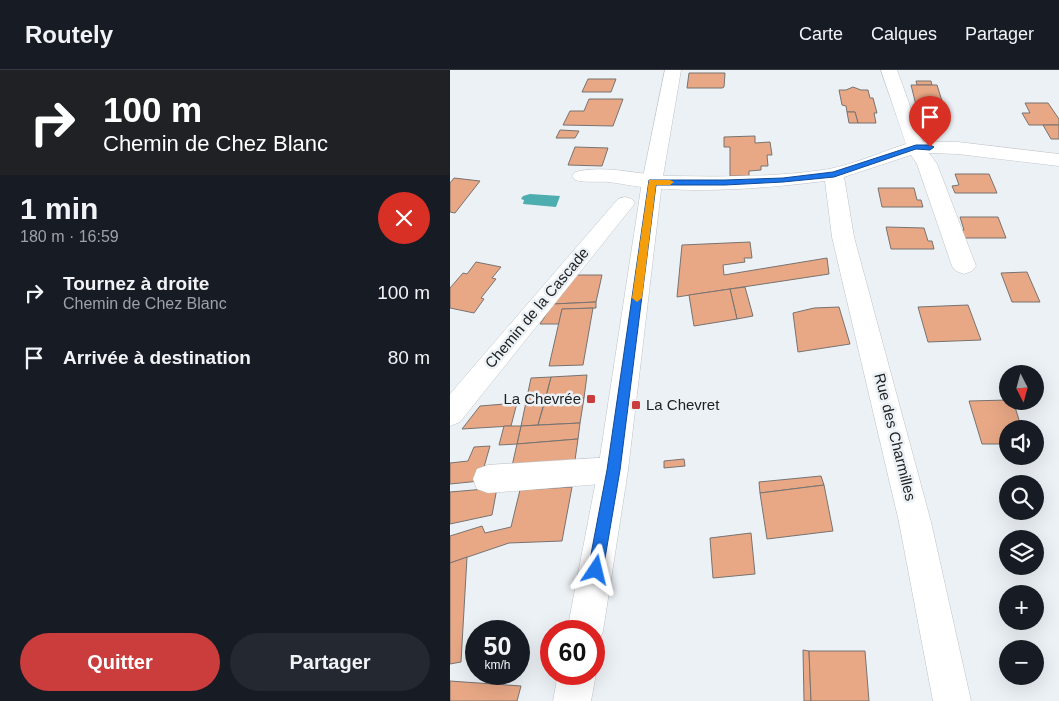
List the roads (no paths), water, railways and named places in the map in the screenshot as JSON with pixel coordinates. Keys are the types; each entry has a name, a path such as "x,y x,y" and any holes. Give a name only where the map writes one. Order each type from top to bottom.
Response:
{"street":[{"path":"587,620 613,470 652,182 673,70"},
{"path":"890,70 916,147 927,164 964,266"},
{"path":"582,176 607,176 652,182 725,183 783,180 834,174 916,147 958,148 1059,160"},
{"name":"Rue des Charmilles","path":"834,174 843,237 878,366 915,522 952,701"},
{"name":"Chemin de la Cascade","path":"450,414 625,203"},
{"path":"488,479 613,470"},
{"path":"572,701 575,685"}],"water":[{"path":"530,194 560,196 556,207 523,204 524,200 521,199 523,196"}],"place":[{"name":"La Chevrée","path":"591,399"},
{"name":"La Chevret","path":"636,405"}]}
